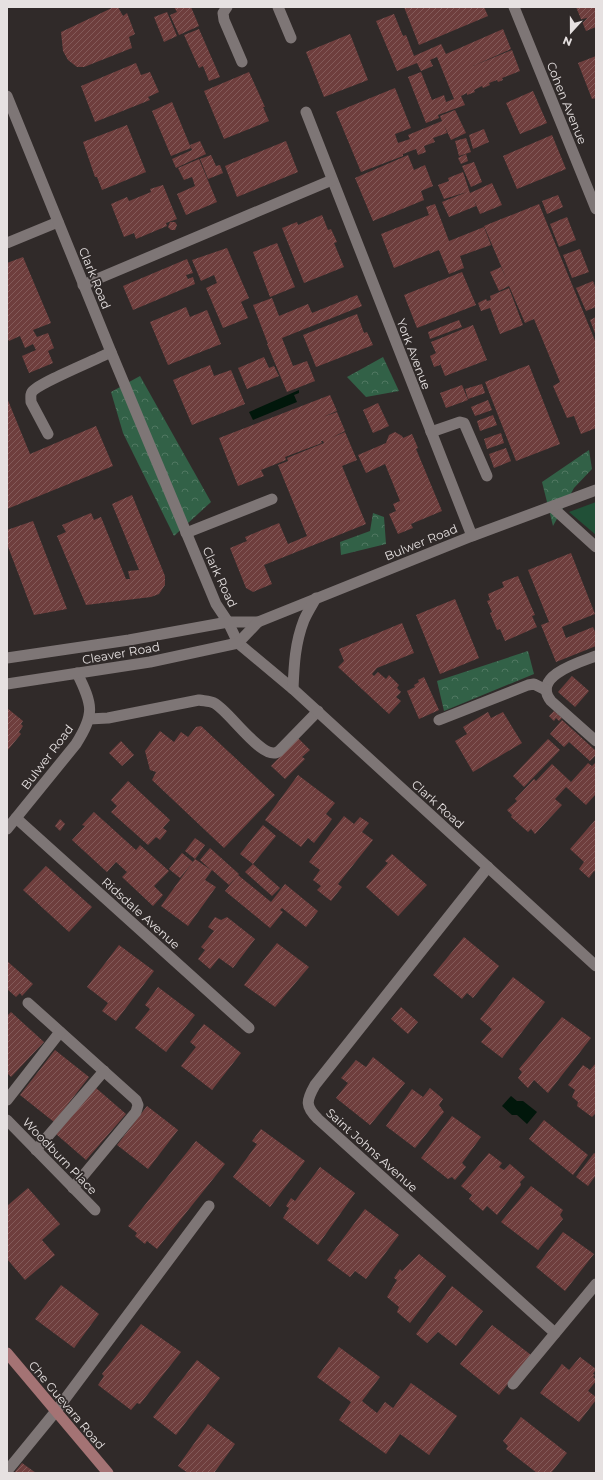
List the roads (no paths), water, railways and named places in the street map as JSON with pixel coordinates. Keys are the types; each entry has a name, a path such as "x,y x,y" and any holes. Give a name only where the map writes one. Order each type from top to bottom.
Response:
{"main road":[{"name":"Che Guevara Road","path":"7,1353 108,1473"}],"street":[{"path":"227,7 223,13 224,20 242,62"},
{"path":"278,7 290,38"},
{"name":"Cohen Avenue","path":"514,7 596,209"},
{"name":"Clark Road","path":"7,96 83,285 216,604 228,622 238,642 318,711 596,966"},
{"name":"York Avenue","path":"306,112 472,536"},
{"path":"83,285 332,180"},
{"path":"7,243 58,222"},
{"path":"48,434 31,402 30,396 32,392 38,387 59,376 111,352"},
{"path":"431,432 460,422 464,423 487,476"},
{"name":"Bulwer Road","path":"228,622 258,622 472,536 596,490"},
{"path":"186,533 272,498"},
{"path":"552,507 596,547"},
{"path":"293,689 294,658 297,642 304,620 316,598"},
{"name":"Cleaver Road","path":"7,658 129,640 228,622"},
{"name":"Bulwer Road","path":"238,642 258,622"},
{"name":"Cleaver Road","path":"7,684 150,662 238,642"},
{"path":"596,656 559,671 547,684 546,690 547,696 551,701 596,741"},
{"name":"Bulwer Road","path":"7,829 76,744 89,719 90,706 86,692 77,673"},
{"path":"439,720 528,685 534,684 546,690"},
{"path":"89,719 108,718 199,700 208,701 215,704 227,714 255,743 272,754 276,753 318,711"},
{"name":"Ridsdale Avenue","path":"16,818 249,1028"},
{"name":"Saint Johns Avenue","path":"488,867 315,1085 307,1102 310,1111 318,1119 555,1332"},
{"path":"28,1003 136,1100 138,1105 136,1112 73,1188"},
{"path":"7,1100 60,1032"},
{"path":"36,1150 104,1071"},
{"name":"Woodburn Place","path":"7,1120 95,1210"},
{"path":"7,1471 56,1412 209,1206"},
{"path":"513,1384 596,1284"}]}
